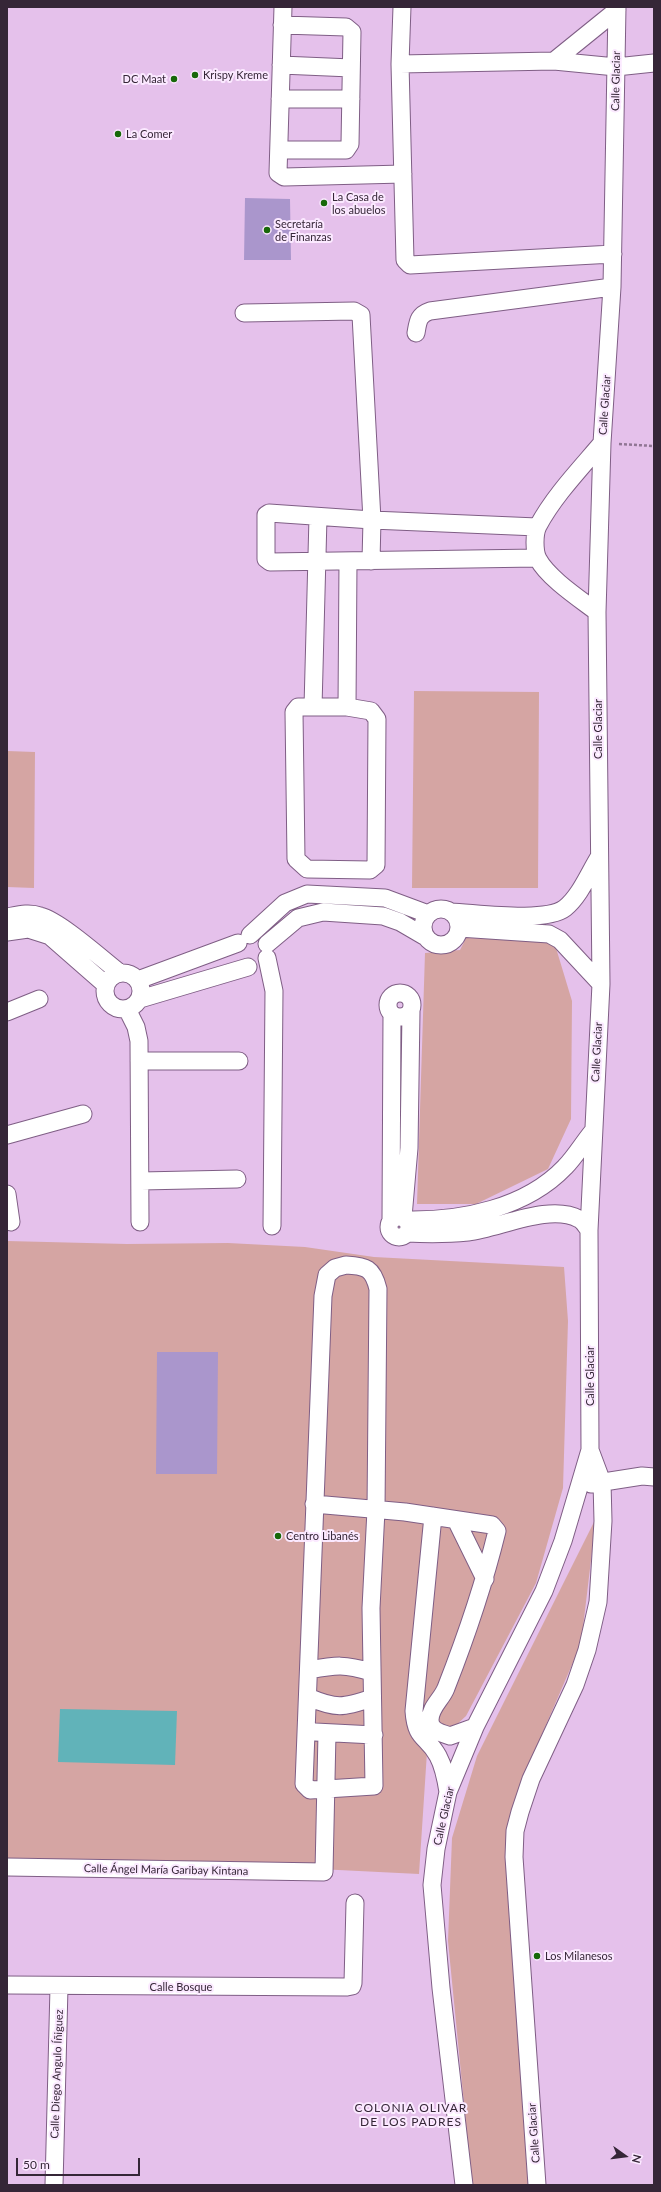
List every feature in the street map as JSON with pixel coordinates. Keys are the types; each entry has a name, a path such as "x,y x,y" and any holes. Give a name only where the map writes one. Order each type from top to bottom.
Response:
{"street":[{"path":"283,7 278,173 284,177 403,174"},
{"path":"402,7 400,64 405,260 410,265 613,254"},
{"path":"554,61 617,8"},
{"name":"Calle Glaciar","path":"464,2185 441,1988 432,1885 436,1849 448,1792 475,1727 544,1591 563,1541 590,1450 589,1230 601,984 597,612 602,443 612,287 617,8"},
{"path":"279,150 346,150 350,144 352,32 346,27 282,25"},
{"path":"400,64 554,61 616,67 654,63"},
{"path":"281,65 351,68"},
{"path":"280,99 351,99"},
{"path":"416,333 419,318 422,314 430,311 612,287"},
{"path":"244,313 354,311 361,315 372,520 371,561"},
{"path":"597,612 572,593 537,558 535,547 537,527 561,493 602,443"},
{"path":"537,527 372,520 268,513 266,515 267,561 317,562 537,558"},
{"path":"313,707 318,517"},
{"path":"347,708 348,561"},
{"path":"298,707 347,708 371,712 376,719 376,864 370,870 307,869 296,859 294,712 298,707"},
{"path":"424,936 424,920 428,914 435,910 443,909 451,912 543,916 560,912 571,903 599,856"},
{"path":"248,967 241,963 237,957 236,950 244,939 285,903 307,894 386,898 428,914"},
{"path":"140,1222 141,1181 139,1061 133,1004 141,989 138,980 130,974 120,973 111,977 106,985 105,995 110,1004 118,1009 133,1004 248,967 255,967 262,964 267,951 298,918 323,912 383,916 400,922 424,936 431,943 440,946 449,944 456,938 459,928 458,919 451,912"},
{"path":"7,917 26,914 41,916 54,922 120,973"},
{"path":"459,928 549,934 560,940 601,984"},
{"path":"7,932 18,929 28,929 50,936 106,985"},
{"path":"138,980 244,939 263,938 267,951 274,992 272,1226"},
{"path":"399,1178 409,1148 411,1011 413,1006 409,996 399,992 390,998 388,1003 392,1014 391,1147 399,1178 402,1223"},
{"path":"7,1012 39,999"},
{"path":"392,1014 402,1017 411,1011"},
{"path":"139,1061 239,1061"},
{"path":"392,1072 410,1073"},
{"path":"7,1135 83,1114"},
{"path":"402,1223 480,1213 516,1201 533,1192 564,1168 593,1131"},
{"path":"391,1147 409,1148"},
{"path":"141,1181 237,1179"},
{"path":"7,1194 11,1222"},
{"path":"516,1201 524,1217"},
{"path":"402,1223 437,1234 468,1232 496,1227 524,1217 558,1213 579,1219 589,1230"},
{"path":"346,1265 364,1266 375,1275 378,1288 376,1510 371,1608 374,1786 310,1790 304,1784 310,1670 314,1504 323,1296 326,1275 335,1268 346,1265"},
{"name":"Calle Glaciar","path":"537,2185 514,1857 515,1831 531,1779 575,1684 587,1650 598,1602 603,1521 602,1482 590,1450"},
{"path":"579,1487 642,1476 654,1477"},
{"path":"314,1504 433,1516 492,1524 498,1531 485,1579 446,1690 422,1722"},
{"path":"433,1516 416,1688 422,1722 419,1734 437,1754 444,1771 448,1792"},
{"path":"456,1520 485,1579"},
{"path":"310,1670 337,1665 352,1666 371,1672"},
{"path":"308,1697 327,1705 346,1707 372,1698"},
{"path":"422,1722 432,1726 436,1731 450,1736"},
{"path":"437,1754 444,1741 450,1736 475,1727"},
{"path":"307,1732 374,1736"},
{"path":"325,1789 327,1733"},
{"name":"Calle Ángel María Garibay Kintana","path":"7,1867 324,1872 325,1789"},
{"name":"Calle Bosque","path":"7,1985 59,1987 348,1987 352,1986 353,1982 355,1903"},
{"name":"Calle Diego Angulo Íñiguez","path":"54,2185 59,1987"}],"path":[{"path":"602,443 654,446"}],"shaded area":[{"path":"414,691 539,692 538,888 412,888"},
{"path":"7,751 35,752 34,888 7,887"},
{"path":"466,938 543,940 556,948 572,1001 571,1119 548,1169 476,1204 417,1204 425,953 460,950"},
{"name":"Centro Libanés","path":"7,1241 127,1244 228,1243 305,1247 374,1257 564,1267 568,1321 563,1488 536,1583 466,1716 427,1752 419,1874 218,1864 7,1860"},
{"path":"596,1518 581,1644 536,1748 507,1846 530,2185 472,2185 448,1941 452,1838 477,1756"},
{"path":"60,1709 177,1711 175,1765 58,1762"}],"building":[{"name":"Secretaría de Finanzas","path":"245,198 290,199 291,260 244,260"},
{"path":"157,1352 218,1352 217,1474 156,1474"}],"place":[{"name":"Krispy Kreme","path":"195,75"},
{"name":"DC Maat","path":"174,79"},
{"name":"La Comer","path":"118,134"},
{"name":"La Casa de los abuelos","path":"324,203"},
{"name":"Secretaría de Finanzas","path":"267,230"},
{"name":"Centro Libanés","path":"278,1536"},
{"name":"Los Milanesos","path":"537,1956"}],"district":[{"name":"COLONIA OLIVAR DE LOS PADRES","path":"411,2115"}]}
